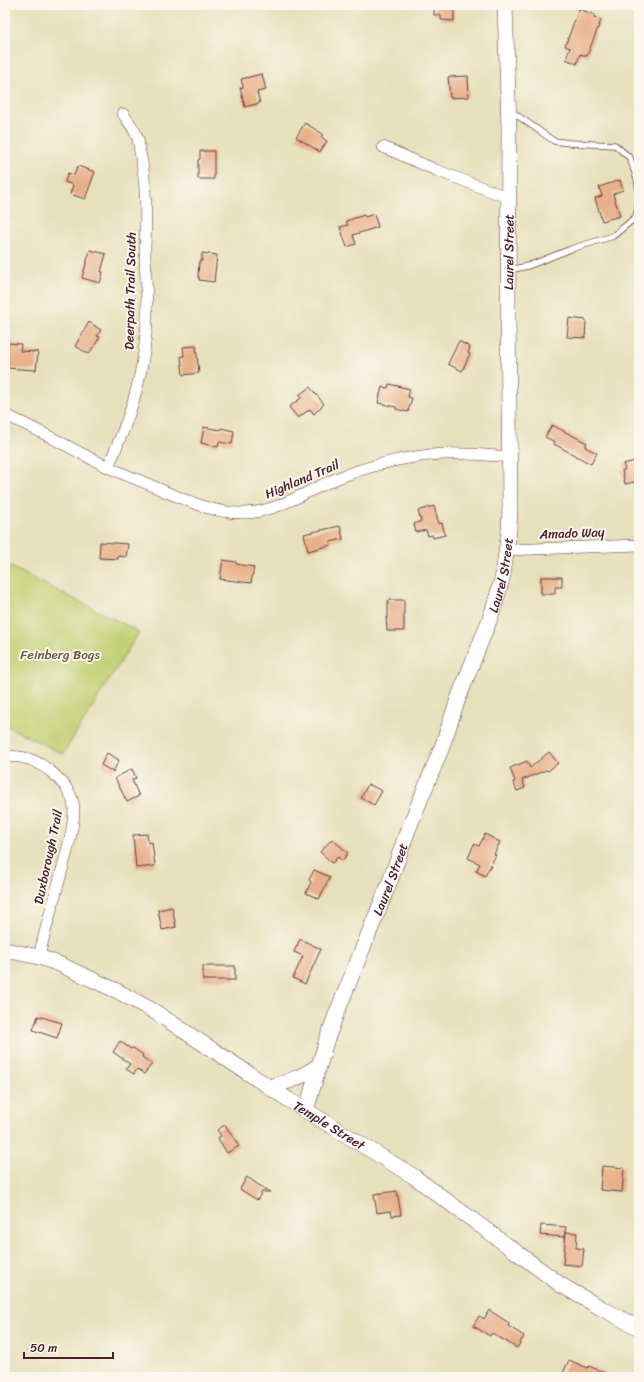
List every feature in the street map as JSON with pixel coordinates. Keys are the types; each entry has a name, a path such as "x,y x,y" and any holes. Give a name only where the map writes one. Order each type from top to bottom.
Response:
{"main road":[{"name":"Laurel Street","path":"306,1110 337,1012 442,747 458,699 491,616 499,590 506,550 510,506 509,109 505,5"},
{"name":"Temple Street","path":"5,950 38,957 59,964 146,1007 175,1024 306,1110 413,1176 561,1285 639,1328"},
{"path":"270,1087 304,1075 319,1065"}],"street":[{"name":"Deerpath Trail South","path":"108,467 129,418 137,390 143,361 146,333 145,178 137,135 123,114"},
{"path":"383,147 436,170 509,198"},
{"name":"Highland Trail","path":"5,415 49,435 108,467 195,504 221,511 244,513 284,504 328,482 378,465 400,460 445,454 510,457"},
{"name":"Amado Way","path":"506,550 639,545"},
{"name":"Duxborough Trail","path":"5,757 13,756 30,758 42,764 54,773 62,782 69,792 73,803 74,814 66,856 38,957"}],"lane":[{"path":"509,109 554,141 615,145 630,158 639,190"},
{"path":"509,270 528,266 571,249 613,236 636,217 639,203"}],"green space":[{"name":"Feinberg Bogs","path":"5,564 139,632 63,754 5,725"}],"building":[{"path":"434,5 454,5 454,21 441,20 441,15 434,15"},
{"path":"579,9 595,15 594,17 601,20 587,56 580,54 577,64 566,59 570,48 565,46"},
{"path":"262,74 266,90 257,92 260,103 245,107 240,88 243,87 241,79"},
{"path":"468,76 469,97 450,98 448,77"},
{"path":"305,123 323,134 321,137 327,141 320,152 296,137"},
{"path":"200,151 214,151 214,179 198,179 198,160 200,159"},
{"path":"78,166 95,172 85,199 70,194 73,185 65,182 68,173 74,175"},
{"path":"620,180 623,190 613,194 620,216 602,221 595,198 602,196 599,187"},
{"path":"374,214 378,227 353,235 356,244 347,247 340,227 348,225 346,221 364,215 365,217"},
{"path":"90,250 106,254 101,272 103,272 100,283 82,278"},
{"path":"202,253 217,255 214,282 199,280 199,261 202,261"},
{"path":"569,318 586,320 585,338 567,337"},
{"path":"89,322 101,330 97,336 100,337 89,354 75,346"},
{"path":"459,341 470,347 468,353 470,354 462,371 448,364"},
{"path":"7,343 21,344 20,351 38,352 36,370 5,368"},
{"path":"196,346 199,373 183,375 181,356 184,356 183,347"},
{"path":"389,384 410,389 408,397 412,398 408,412 396,409 396,407 378,403 382,387 388,388"},
{"path":"310,387 324,404 314,414 310,409 298,418 289,407 301,398 299,395"},
{"path":"552,425 587,443 585,447 597,453 591,464 554,444 555,442 545,437"},
{"path":"204,427 220,430 221,428 234,431 232,444 219,442 218,447 201,443"},
{"path":"635,461 637,467 639,466 639,481 625,484 622,470 625,470 623,464"},
{"path":"434,506 439,524 442,523 445,535 433,538 432,535 428,536 426,530 416,532 414,524 421,521 418,511"},
{"path":"340,526 343,539 330,542 331,545 308,551 304,534"},
{"path":"100,542 128,544 126,557 118,556 118,559 99,558"},
{"path":"223,560 254,567 251,583 220,579"},
{"path":"541,577 562,577 562,587 555,587 555,594 541,594"},
{"path":"388,600 404,600 404,631 387,631 386,618 388,618"},
{"path":"549,752 558,763 548,771 546,770 522,780 525,788 517,791 513,782 515,781 510,768 527,761 530,768"},
{"path":"107,753 119,760 113,772 101,765"},
{"path":"132,769 136,778 132,780 139,796 127,802 115,778"},
{"path":"368,784 382,791 374,805 361,798"},
{"path":"147,834 148,843 152,842 155,866 136,868 133,835"},
{"path":"485,834 500,842 494,854 496,855 485,876 476,871 480,864 468,858 474,844 479,846"},
{"path":"332,839 348,853 342,861 338,857 332,863 320,852"},
{"path":"314,870 330,877 319,899 306,893 311,882 309,880"},
{"path":"172,907 176,927 162,930 158,910"},
{"path":"300,939 321,949 305,984 293,978 303,956 294,952"},
{"path":"203,966 235,966 235,980 203,980"},
{"path":"38,1016 62,1023 57,1038 33,1030"},
{"path":"120,1041 143,1055 142,1057 152,1064 144,1074 137,1069 134,1074 126,1069 130,1064 113,1052"},
{"path":"225,1125 239,1146 227,1153 218,1138 221,1136 217,1130"},
{"path":"602,1166 624,1168 622,1192 600,1190"},
{"path":"247,1177 270,1192 262,1192 257,1200 240,1189"},
{"path":"397,1191 401,1215 392,1216 391,1211 377,1213 374,1194"},
{"path":"541,1225 566,1227 565,1237 540,1235"},
{"path":"566,1232 577,1233 576,1248 584,1249 582,1266 563,1264"},
{"path":"489,1310 509,1323 508,1326 524,1336 517,1348 492,1333 490,1336 473,1326 479,1316 484,1319"},
{"path":"569,1360 588,1368 589,1366 613,1377 572,1377 563,1373"}]}
